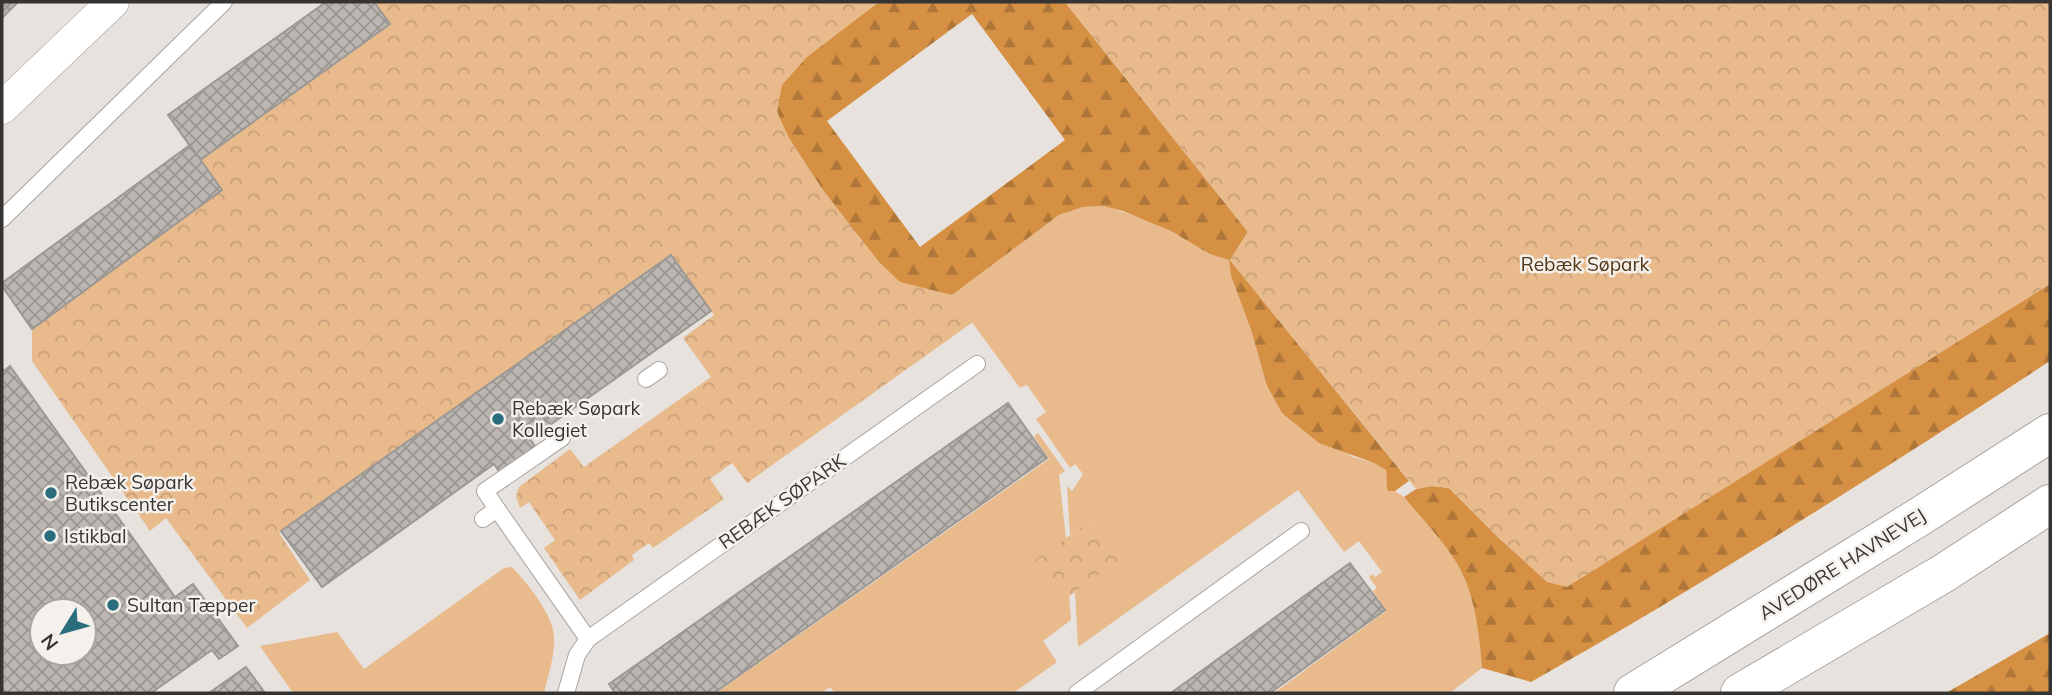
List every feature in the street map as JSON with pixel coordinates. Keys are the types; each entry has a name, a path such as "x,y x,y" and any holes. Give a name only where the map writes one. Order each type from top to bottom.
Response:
{"street":[{"path":"2,108 113,2"},
{"name":"AVEDØRE HAVNEVEJ","path":"1633,693 2050,433"},
{"path":"1740,693 1944,573 2050,504"}],"lane":[{"path":"2,219 225,2"},
{"name":"REBÆK SØPARK","path":"566,693 577,655 588,639 977,364"},
{"path":"562,438 485,491 588,639"},
{"path":"483,519 497,509"},
{"path":"1077,693 1301,531"}],"green space":[{"path":"374,2 879,2 807,57 782,85 777,112 789,138 823,190 879,262 900,282 952,295 973,322 747,483 732,463 710,479 724,499 653,548 649,543 632,555 634,560 580,600 544,548 555,540 529,502 520,508 516,496 519,487 570,449 584,467 711,377 683,338 714,315 670,255 279,533 310,580 247,628 166,518 150,531 32,361 32,329 222,190 200,160 390,25"},
{"path":"879,2 1065,2 1248,232 1230,260 1409,481 1395,491 1388,491 1386,470 1319,443 1282,413 1267,386 1251,330 1231,276 1229,260 1210,254 1171,231 1123,211 1103,206 1083,207 1059,215 952,295 906,285 888,272 852,229 811,172 794,146 777,110 782,84 800,62","holes":["972,14 1065,140 920,247 827,121"]},
{"name":"Rebæk Søpark","path":"1065,2 2050,2 2050,284 1567,587 1547,582 1449,488 1432,486 1416,489 1230,260 1248,232"},
{"path":"1103,206 1154,223 1206,251 1230,260 1231,276 1251,330 1267,386 1282,413 1353,457 1387,470 1388,490 1404,497 1450,553 1472,599 1482,668 1450,693 1274,693 1386,611 1373,591 1377,588 1369,577 1373,574 1375,577 1382,572 1359,541 1344,552 1298,490 1078,647 1075,592 1119,559 1091,520 1070,535 1067,486 1072,491 1083,474 1075,464 1070,468 1036,419 1046,412 1027,385 1020,388 952,295 1059,215 1083,207"},
{"path":"2050,284 2050,361 1793,526 1531,682 1482,668 1475,613 1468,586 1444,545 1404,497 1416,489 1432,486 1449,488 1547,581 1838,415"},
{"path":"1038,433 1065,471 1059,475 1066,538 1036,560 1064,599 1069,596 1071,620 1043,641 1057,662 1013,693 835,693 830,687 821,693 716,693 1049,459 1034,437"},
{"path":"1091,520 1120,559 1064,600 1035,560"},
{"path":"512,567 539,600 553,629 553,652 544,693 293,693 260,646 337,632 364,669 504,568"},
{"path":"2050,633 2050,693 1946,693"}],"building":[{"path":"2,2 18,2 2,18"},
{"path":"326,2 374,2 390,24 200,160 168,115"},
{"path":"190,145 222,190 32,329 2,283"},
{"name":"Rebæk Søpark Kollegiet","path":"671,255 711,311 530,439 537,449 501,474 494,464 322,587 281,531"},
{"name":"Rebæk Søpark Butikscenter","path":"10,366 175,597 193,584 238,646 219,659 212,650 151,693 2,693 2,368 4,371"},
{"path":"1008,403 1047,458 714,693 615,693 609,684"},
{"path":"1350,563 1385,610 1270,693 1171,693"},
{"path":"246,667 265,693 209,693"}],"place":[{"name":"Rebæk Søpark Kollegiet","path":"498,419"},
{"name":"Rebæk Søpark Butikscenter","path":"51,493"},
{"name":"Istikbal","path":"50,536"},
{"name":"Sultan Tæpper","path":"113,605"}]}
